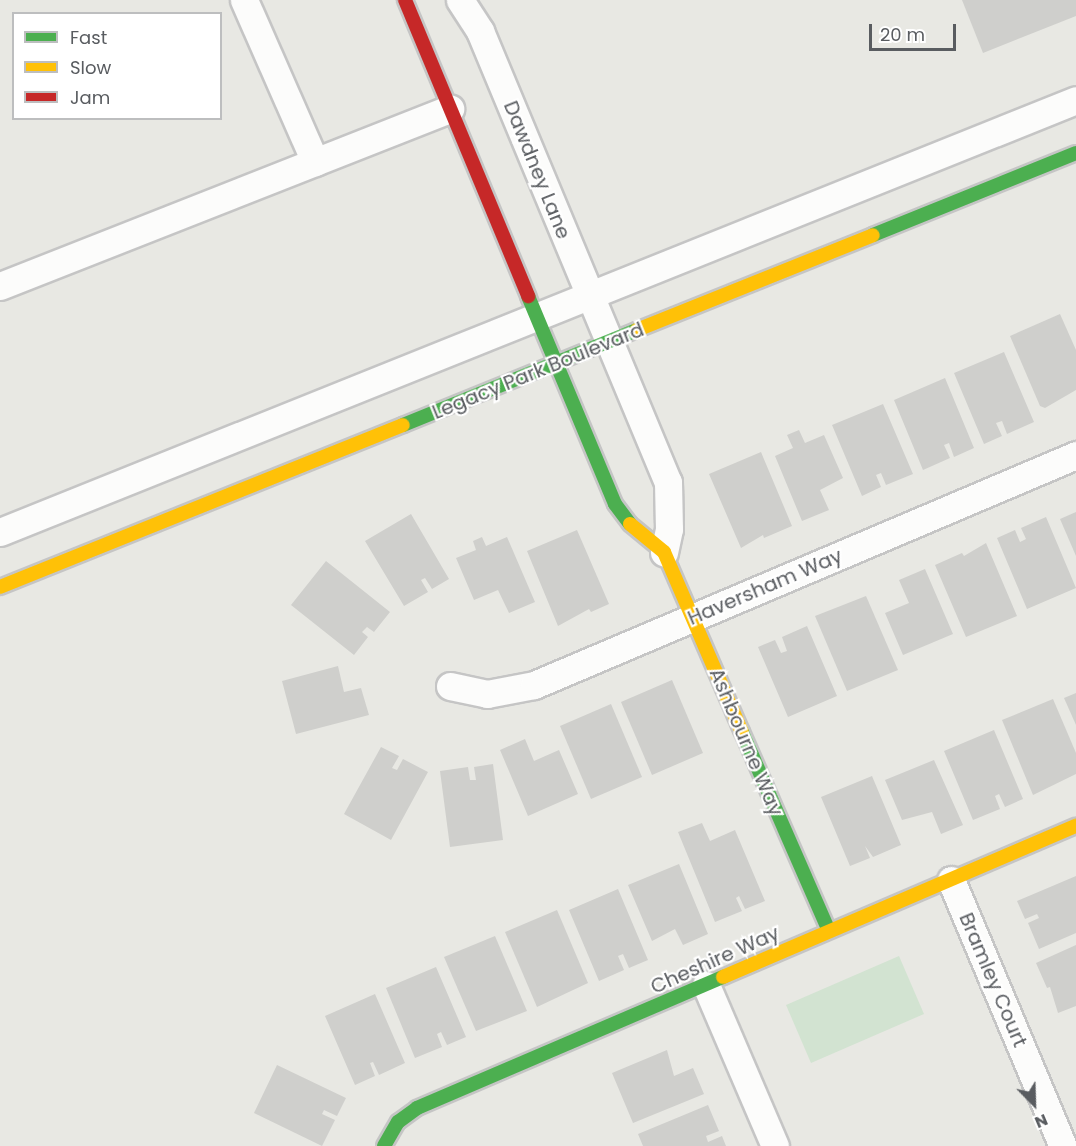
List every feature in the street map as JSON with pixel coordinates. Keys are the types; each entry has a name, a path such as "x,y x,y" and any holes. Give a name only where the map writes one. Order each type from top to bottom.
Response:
{"street":[{"path":"244,0 315,162"},
{"path":"405,0 535,318"},
{"name":"Dawdney Lane","path":"460,0 480,31 609,343"},
{"path":"0,532 1076,100"},
{"path":"0,286 450,109"},
{"name":"Legacy Park Boulevard","path":"0,587 1076,153"},
{"name":"Ashbourne Way","path":"535,318 615,504 630,524 664,552 829,931"},
{"path":"609,343 669,482 669,529 664,552"},
{"name":"Haversham Way","path":"450,686 487,694 534,686 1076,455"},
{"name":"Cheshire Way","path":"384,1146 398,1122 417,1108 1076,826"},
{"name":"Bramley Court","path":"951,880 1063,1146"},
{"path":"706,986 775,1146"}],"green space":[{"path":"899,956 924,1014 811,1063 786,1005"}],"building":[{"path":"962,0 1076,0 1076,16 983,53"},
{"path":"1060,314 1076,350 1076,390 1045,408 1040,406 1010,336"},
{"path":"1004,352 1034,422 1007,434 1002,421 996,423 1002,436 984,444 954,373"},
{"path":"945,378 974,448 954,457 949,443 944,445 950,458 923,470 894,400"},
{"path":"883,404 913,474 886,485 881,473 876,475 881,487 862,496 832,425"},
{"path":"799,430 805,443 824,435 843,478 820,490 829,510 802,521 775,456 793,448 787,435"},
{"path":"761,452 792,526 764,538 763,535 741,548 709,474"},
{"path":"1076,512 1076,556 1060,519"},
{"path":"411,514 449,579 432,589 425,578 421,580 428,592 404,606 365,541"},
{"path":"1046,517 1076,588 1027,609 997,538 1015,530 1020,542 1026,539 1021,528"},
{"path":"577,530 609,604 591,612 589,609 558,626 527,551"},
{"path":"482,537 486,546 507,537 535,602 509,613 498,590 474,600 456,558 476,550 473,541"},
{"path":"986,543 1017,616 966,637 935,565 962,553 964,556"},
{"path":"326,561 390,612 374,632 367,627 362,632 368,637 354,655 291,605"},
{"path":"925,569 953,634 903,655 885,613 909,603 899,580"},
{"path":"866,596 898,670 847,691 815,616"},
{"path":"807,626 837,696 788,717 758,647 775,640 781,653 787,651 782,637"},
{"path":"338,666 344,692 361,688 369,715 296,734 282,681"},
{"path":"672,680 703,753 652,775 621,702"},
{"path":"1076,693 1076,725 1064,698"},
{"path":"1053,699 1076,753 1076,774 1033,795 1002,720"},
{"path":"611,704 642,777 591,799 560,726"},
{"path":"994,730 1023,799 1005,807 999,794 995,796 1000,809 973,820 944,751"},
{"path":"525,739 534,761 559,750 578,794 528,816 500,750"},
{"path":"381,747 399,756 392,768 397,770 403,759 428,772 391,840 344,814"},
{"path":"934,760 963,825 941,834 932,812 902,820 885,780"},
{"path":"493,764 503,840 450,847 440,771 468,767 470,780 476,780 474,767"},
{"path":"872,776 901,845 873,857 865,846 870,858 850,866 821,797"},
{"path":"702,823 710,841 735,830 765,901 745,909 739,896 736,898 742,911 715,922 678,832"},
{"path":"679,864 708,934 683,945 675,929 652,941 628,885"},
{"path":"1076,876 1076,933 1039,949 1028,923 1039,918 1037,914 1025,919 1017,901"},
{"path":"618,889 648,960 629,968 623,954 618,956 624,970 599,981 569,910"},
{"path":"557,910 588,983 537,1007 505,932"},
{"path":"495,936 527,1011 476,1031 444,957"},
{"path":"1076,945 1076,1006 1058,1013 1050,987 1047,988 1036,963"},
{"path":"436,967 466,1037 447,1045 441,1032 437,1034 442,1047 415,1058 386,988"},
{"path":"375,994 405,1063 379,1075 373,1062 370,1063 375,1076 355,1085 325,1016"},
{"path":"667,1050 674,1076 693,1068 704,1094 633,1123 612,1073"},
{"path":"277,1065 346,1098 337,1116 324,1110 322,1114 335,1120 322,1146 254,1113"},
{"path":"708,1105 719,1131 706,1136 708,1142 722,1136 726,1146 643,1146 638,1134"}],"traffic: fast":[{"path":"873,235 1076,153"},
{"path":"528,296 615,504 630,524"},
{"path":"403,425 637,330"},
{"path":"742,732 829,931"},
{"path":"384,1146 398,1122 417,1108 723,977"}],"traffic: slow":[{"path":"637,330 873,235"},
{"path":"0,587 403,425"},
{"path":"630,524 664,552 742,732"},
{"path":"723,977 1076,826"}],"traffic: jam":[{"path":"405,0 528,296"}]}
